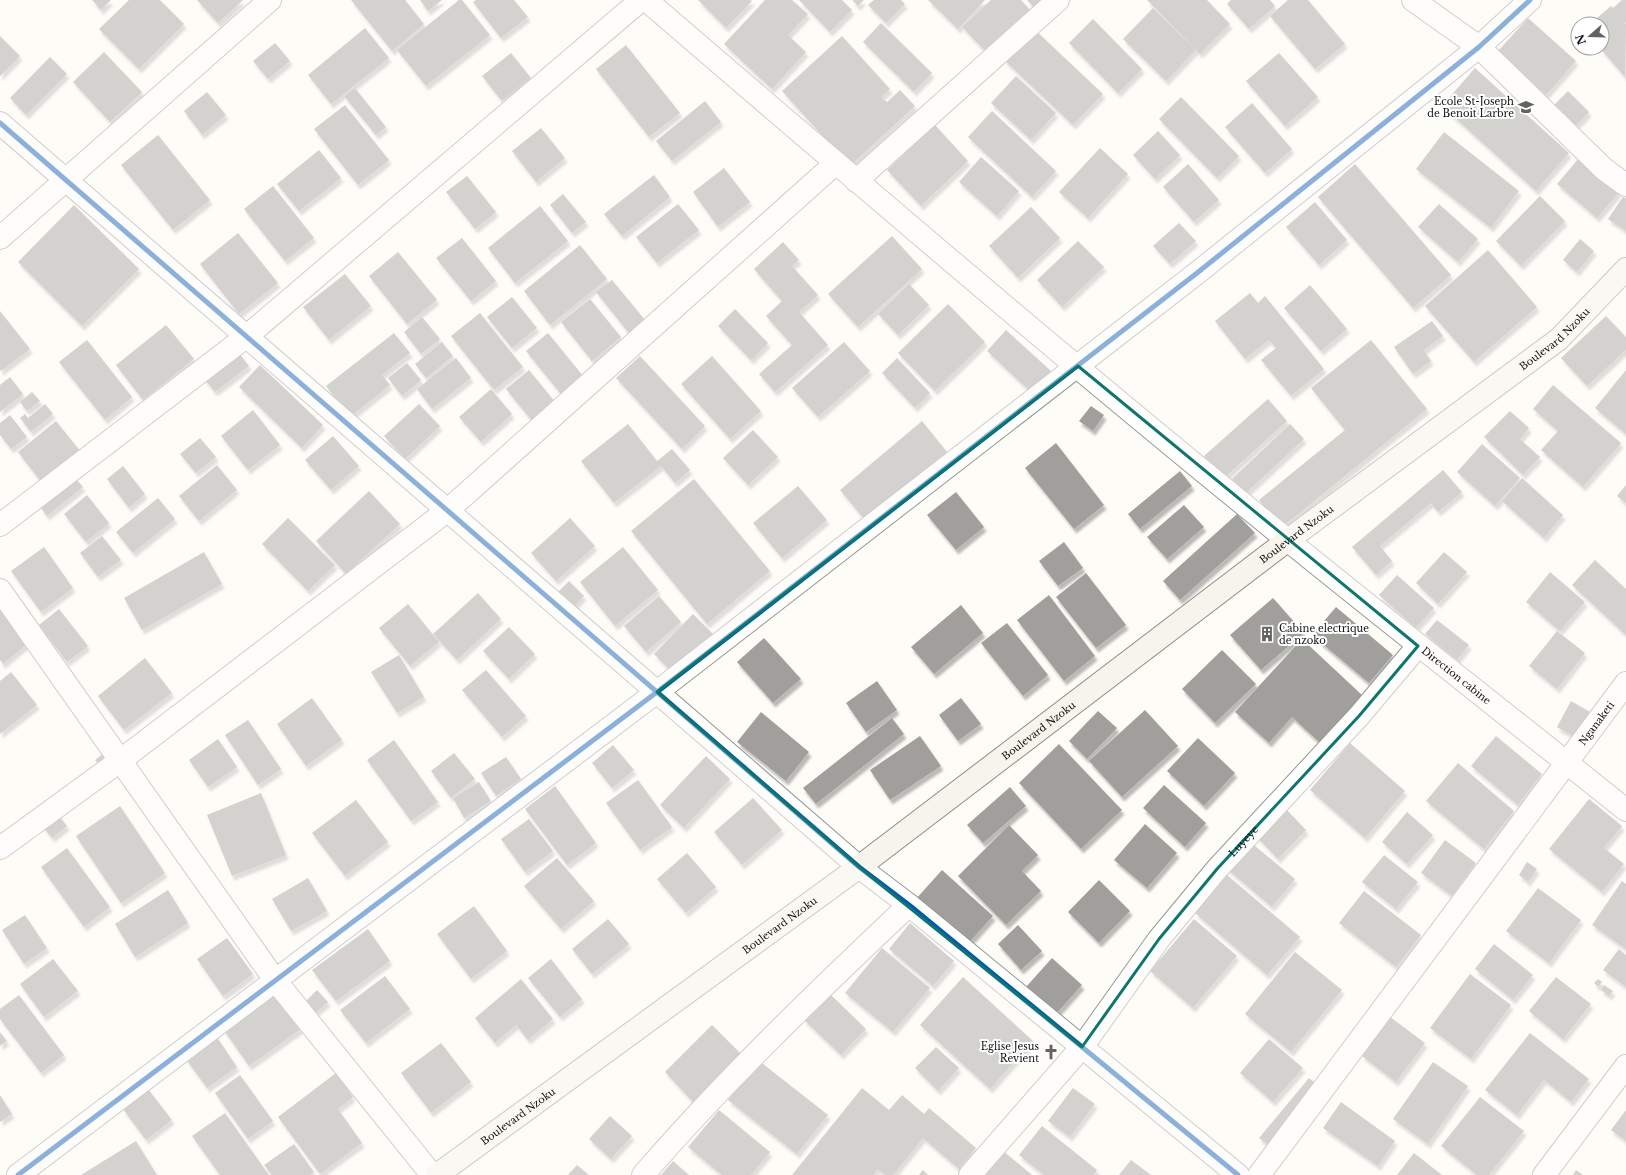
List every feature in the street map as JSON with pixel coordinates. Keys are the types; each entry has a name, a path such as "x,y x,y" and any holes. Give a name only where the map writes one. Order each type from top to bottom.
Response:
{"street":[{"path":"0,238 270,0"},
{"path":"0,525 247,336 642,0"},
{"name":"Direction cabine","path":"646,0 836,162 856,181 1288,540 1418,646 1626,810"},
{"path":"856,181 1058,0"},
{"path":"1413,0 1479,46 1604,169 1626,185"},
{"path":"18,1175 657,692 1078,366 1479,46 1530,0"},
{"path":"0,123 859,867 1082,1046 1238,1175"},
{"path":"0,848 121,760 448,510 836,162"},
{"name":"Boulevard Nzoku","path":"437,1175 859,867 1288,540 1559,339 1626,269"},
{"path":"0,590 275,980 432,1175"},
{"name":"Luyeye","path":"970,1175 1082,1046 1159,939 1212,875 1358,716 1418,646"},
{"name":"Nganaketi","path":"1259,1175 1626,683"},
{"path":"643,1175 682,1130 789,1019 909,906"},
{"path":"1544,1175 1626,1066"}],"highlighted area":[{"path":"1078,366 1418,646 1359,716 1217,869 1159,939 1082,1047 859,867 657,692"}],"building":[{"path":"92,0 111,0 101,10"},
{"path":"129,0 160,0 184,24 139,69 99,29"},
{"path":"197,0 243,0 218,23"},
{"path":"351,0 405,0 424,24 392,51"},
{"path":"420,0 442,0 428,11"},
{"path":"459,0 462,0 490,35 426,86 397,50"},
{"path":"476,0 514,0 528,17 501,38 473,2"},
{"path":"698,0 750,0 752,1 726,28"},
{"path":"765,0 792,0 808,14 788,35 806,52 772,89 724,44"},
{"path":"799,0 842,0 852,10 830,32"},
{"path":"852,0 864,0 858,6"},
{"path":"874,0 901,0 905,4 886,23 868,5"},
{"path":"928,0 985,0 958,29"},
{"path":"991,0 1021,0 1033,13 989,55 962,27"},
{"path":"1027,0 1044,0 1035,9"},
{"path":"1147,0 1207,0 1230,24 1200,54"},
{"path":"1231,0 1270,0 1275,6 1249,29 1227,4"},
{"path":"1288,0 1308,0 1345,44 1315,69 1270,16"},
{"path":"1622,0 1626,0 1626,23 1620,17 1626,24 1625,77 1607,56 1610,56 1610,16 1599,16 1611,6 1613,8"},
{"path":"1153,8 1196,50 1166,81 1123,39"},
{"path":"1528,18 1576,61 1546,95 1498,51"},
{"path":"1093,19 1142,69 1118,93 1069,43"},
{"path":"881,23 932,73 914,92 863,42"},
{"path":"365,28 389,58 331,104 308,75"},
{"path":"1033,28 1103,94 1073,125 1004,60"},
{"path":"0,36 20,56 0,76"},
{"path":"842,36 890,89 881,97 887,102 900,90 915,106 850,166 782,91"},
{"path":"275,43 290,61 268,79 253,61"},
{"path":"626,45 680,113 649,137 596,69"},
{"path":"104,52 142,92 110,122 73,82"},
{"path":"511,53 531,78 502,101 482,76"},
{"path":"1279,53 1318,97 1285,126 1246,81"},
{"path":"50,57 67,74 26,115 10,98"},
{"path":"1475,68 1569,153 1536,191 1442,106"},
{"path":"1016,76 1056,113 1031,140 991,103"},
{"path":"355,88 386,127 376,135 344,96"},
{"path":"1568,91 1589,112 1573,129 1552,107"},
{"path":"207,92 226,115 202,135 184,111"},
{"path":"1181,97 1239,156 1217,178 1159,119"},
{"path":"705,101 721,122 672,161 656,141"},
{"path":"1252,103 1292,149 1265,173 1225,127"},
{"path":"345,105 389,160 358,185 314,129"},
{"path":"992,111 1056,171 1032,197 968,137"},
{"path":"935,125 968,161 921,206 887,170"},
{"path":"541,128 565,158 536,182 512,151"},
{"path":"1158,131 1180,155 1155,179 1133,155"},
{"path":"1444,132 1519,191 1491,228 1416,169"},
{"path":"158,135 210,200 173,230 121,165"},
{"path":"1100,148 1128,174 1088,218 1059,192"},
{"path":"319,150 341,178 299,211 277,184"},
{"path":"981,157 1019,191 997,216 959,182"},
{"path":"1579,158 1619,192 1597,218 1557,184"},
{"path":"1188,164 1219,200 1194,222 1163,187"},
{"path":"1355,164 1451,275 1413,308 1318,197"},
{"path":"724,168 750,202 718,227 693,192"},
{"path":"654,175 670,197 622,236 604,214"},
{"path":"467,176 496,212 475,229 446,192"},
{"path":"273,186 314,238 285,261 244,209"},
{"path":"563,194 586,222 572,233 550,205"},
{"path":"1540,196 1565,221 1521,266 1496,241"},
{"path":"1623,197 1626,198 1626,231 1608,219"},
{"path":"1315,202 1347,240 1319,265 1286,227"},
{"path":"678,204 699,230 657,263 636,237"},
{"path":"1439,204 1478,239 1458,262 1418,227"},
{"path":"74,205 139,269 82,326 18,262"},
{"path":"540,206 568,241 515,283 488,248"},
{"path":"1031,207 1060,238 1018,278 989,246"},
{"path":"1179,223 1196,241 1170,264 1153,246"},
{"path":"238,233 278,283 239,314 200,264"},
{"path":"892,236 922,269 858,327 828,294"},
{"path":"462,238 496,281 471,301 436,258"},
{"path":"1580,239 1594,251 1577,272 1563,260"},
{"path":"1078,241 1104,267 1062,307 1037,280"},
{"path":"783,242 799,260 792,266 818,295 799,312 828,345 775,392 759,374 792,345 766,316 782,301 754,269"},
{"path":"580,245 607,279 550,325 524,291"},
{"path":"1488,250 1537,307 1474,362 1425,306"},
{"path":"398,252 437,300 407,324 369,276"},
{"path":"345,274 371,306 329,340 303,307"},
{"path":"612,280 645,320 629,333 596,292"},
{"path":"909,284 929,305 898,335 878,314"},
{"path":"1310,285 1347,329 1321,351 1284,308"},
{"path":"1250,293 1258,303 1265,296 1324,369 1291,396 1261,360 1276,348 1269,340 1245,359 1215,321"},
{"path":"512,297 537,328 512,348 487,317"},
{"path":"590,299 621,337 592,361 561,322"},
{"path":"948,304 985,342 935,391 898,353"},
{"path":"735,309 768,343 751,360 718,326"},
{"path":"0,311 30,349 1,371 0,370"},
{"path":"480,313 523,367 494,390 451,336"},
{"path":"1606,316 1626,337 1626,350 1587,386 1561,358"},
{"path":"422,317 440,339 421,354 404,332"},
{"path":"1432,321 1443,336 1424,350 1431,361 1413,374 1394,347"},
{"path":"166,325 194,359 143,400 116,365"},
{"path":"1006,330 1051,371 1031,392 987,351"},
{"path":"394,333 410,353 382,375 390,385 350,417 326,386"},
{"path":"548,333 583,376 561,394 526,351"},
{"path":"87,340 132,397 105,420 59,362"},
{"path":"1371,340 1427,409 1281,528 1259,500 1345,430 1311,388"},
{"path":"442,342 453,356 426,378 415,364"},
{"path":"844,342 870,371 818,417 792,388"},
{"path":"235,348 249,366 215,392 201,375"},
{"path":"640,356 705,426 682,449 616,378"},
{"path":"712,356 761,411 730,439 681,384"},
{"path":"456,358 471,378 432,409 417,389"},
{"path":"897,358 930,393 915,408 882,373"},
{"path":"407,363 421,380 402,396 388,378"},
{"path":"260,365 323,425 302,448 239,387"},
{"path":"529,370 556,403 533,422 506,389"},
{"path":"1626,370 1626,434 1595,408"},
{"path":"10,377 23,394 0,412 0,385"},
{"path":"1553,385 1621,443 1583,487 1541,450 1558,431 1533,409"},
{"path":"491,389 512,414 481,442 459,417"},
{"path":"32,392 40,401 27,411 20,402"},
{"path":"1268,399 1287,421 1224,478 1204,456"},
{"path":"45,404 53,414 31,432 20,418 25,414 28,418"},
{"path":"419,404 440,426 405,459 384,436"},
{"path":"1091,406 1104,415 1093,431 1079,421"},
{"path":"253,410 280,445 248,470 221,436"},
{"path":"1510,411 1529,428 1520,439 1540,457 1523,475 1484,437"},
{"path":"10,415 27,437 11,449 0,435 0,423"},
{"path":"56,421 81,452 42,483 18,452"},
{"path":"922,421 947,452 865,520 840,490"},
{"path":"628,424 657,461 672,449 690,470 675,483 661,466 614,503 581,461"},
{"path":"1290,424 1304,439 1245,494 1232,479"},
{"path":"753,430 778,457 748,485 723,458"},
{"path":"333,436 359,466 331,490 305,460"},
{"path":"200,438 216,457 196,473 180,454"},
{"path":"1056,443 1104,505 1074,529 1025,468"},
{"path":"1482,444 1520,478 1495,506 1457,472"},
{"path":"217,465 237,490 199,521 179,496"},
{"path":"123,466 145,494 129,508 107,479"},
{"path":"1443,470 1462,492 1438,512 1431,503 1380,546 1392,561 1376,575 1352,547"},
{"path":"1180,471 1192,486 1140,529 1128,514"},
{"path":"1522,478 1563,515 1544,538 1502,501"},
{"path":"694,479 770,571 707,624 631,531"},
{"path":"77,480 83,487 47,516 41,508"},
{"path":"1626,485 1626,503 1617,496"},
{"path":"798,486 827,520 782,558 753,523"},
{"path":"369,491 400,524 346,574 316,541"},
{"path":"956,492 984,527 956,550 927,515"},
{"path":"87,495 109,523 86,542 64,514"},
{"path":"158,498 175,519 133,553 116,532"},
{"path":"1184,505 1204,527 1167,559 1147,537"},
{"path":"1237,514 1255,533 1180,600 1163,581"},
{"path":"288,518 335,565 308,591 262,544"},
{"path":"570,518 595,546 556,581 531,553"},
{"path":"102,536 121,560 98,577 80,553"},
{"path":"1064,542 1083,568 1058,586 1039,561"},
{"path":"44,547 73,588 41,612 11,571"},
{"path":"623,547 658,590 615,626 580,582"},
{"path":"204,552 222,584 142,630 124,598"},
{"path":"1444,552 1467,572 1438,604 1416,583"},
{"path":"1595,560 1626,589 1626,635 1572,585"},
{"path":"1550,572 1585,602 1560,631 1526,602"},
{"path":"1086,573 1126,625 1096,648 1056,597"},
{"path":"1397,575 1434,608 1416,628 1379,595"},
{"path":"569,581 584,596 572,608 557,593"},
{"path":"478,593 501,619 457,660 433,634"},
{"path":"1049,595 1095,656 1064,681 1017,620"},
{"path":"659,596 681,622 646,652 624,626"},
{"name":"Cabine electrique de nzoko","path":"1273,598 1304,633 1261,670 1230,635"},
{"path":"408,604 439,642 410,666 379,628"},
{"path":"961,605 983,633 934,674 911,647"},
{"path":"1336,607 1393,655 1369,683 1312,635"},
{"path":"0,609 27,644 3,664 0,660"},
{"path":"59,609 88,646 67,662 39,625"},
{"path":"693,614 713,634 674,674 654,654"},
{"path":"1437,620 1469,645 1457,660 1425,634"},
{"path":"1007,623 1048,675 1023,696 981,643"},
{"path":"509,627 535,654 509,679 483,651"},
{"path":"1557,631 1585,653 1557,689 1529,666"},
{"path":"764,638 801,679 773,703 737,662"},
{"path":"1302,639 1363,696 1320,743 1292,717 1269,743 1235,712"},
{"path":"1222,650 1256,684 1215,723 1182,689"},
{"path":"399,655 424,697 397,713 371,672"},
{"path":"145,658 172,693 124,730 98,696"},
{"path":"486,670 526,716 502,737 462,690"},
{"path":"11,672 37,705 0,734 0,681"},
{"path":"877,681 897,710 866,732 846,703"},
{"path":"312,698 342,740 306,766 277,724"},
{"path":"961,698 981,724 958,741 939,715"},
{"path":"1571,701 1590,712 1576,738 1557,727"},
{"path":"1145,710 1178,746 1122,797 1089,761"},
{"path":"1098,711 1117,728 1087,759 1069,741"},
{"path":"761,712 809,752 786,781 737,742"},
{"path":"892,718 904,734 816,804 803,788"},
{"path":"248,720 281,769 258,785 225,735"},
{"path":"920,736 941,766 890,800 870,770"},
{"path":"1496,736 1542,774 1518,805 1471,766"},
{"path":"1198,738 1235,773 1204,806 1167,771"},
{"path":"218,739 237,767 208,787 189,760"},
{"path":"394,740 438,802 411,821 367,760"},
{"path":"1350,743 1405,791 1365,838 1310,790"},
{"path":"1059,744 1122,810 1081,849 1019,783"},
{"path":"613,745 634,770 612,788 592,763"},
{"path":"108,750 112,756 100,766 95,760"},
{"path":"454,753 475,779 451,798 431,771"},
{"path":"706,756 730,779 684,828 660,805"},
{"path":"506,757 521,779 496,796 481,773"},
{"path":"1458,763 1514,811 1484,849 1426,801"},
{"path":"638,780 672,827 640,850 606,803"},
{"path":"479,782 491,801 464,818 453,798"},
{"path":"1164,785 1206,823 1185,847 1143,808"},
{"path":"555,786 596,843 567,865 525,809"},
{"path":"1010,787 1026,806 983,843 967,825"},
{"path":"261,793 286,855 232,876 207,815"},
{"path":"753,798 782,830 742,865 714,832"},
{"path":"1589,799 1622,826 1604,848 1624,864 1602,892 1549,849"},
{"path":"356,800 388,842 345,876 312,833"},
{"path":"120,806 165,873 121,903 76,836"},
{"path":"1284,807 1306,830 1278,859 1256,836"},
{"path":"56,812 67,826 52,838 41,824"},
{"path":"1407,812 1433,835 1407,864 1382,842"},
{"path":"529,819 553,851 525,872 501,839"},
{"path":"1145,824 1177,853 1147,888 1114,860"},
{"path":"1009,825 1038,855 1022,871 1041,891 1006,925 958,876"},
{"path":"1445,840 1476,863 1452,896 1421,873"},
{"path":"1249,841 1295,879 1272,907 1226,868"},
{"path":"67,848 110,907 84,927 41,867"},
{"path":"687,853 716,887 686,913 657,879"},
{"path":"1384,855 1418,882 1396,909 1362,882"},
{"path":"557,858 594,901 561,929 524,886"},
{"path":"1527,862 1537,869 1528,882 1519,875"},
{"path":"942,870 993,916 967,945 916,899"},
{"path":"1227,875 1300,937 1267,975 1195,913"},
{"path":"308,878 327,911 291,931 272,899"},
{"path":"1099,880 1130,911 1099,943 1068,912"},
{"path":"1622,881 1626,884 1626,949 1592,925"},
{"path":"1538,888 1581,920 1549,963 1506,931"},
{"path":"168,890 188,923 135,957 115,924"},
{"path":"1364,891 1421,935 1396,967 1339,923"},
{"path":"474,906 507,951 471,979 437,934"},
{"path":"25,915 47,948 24,964 2,930"},
{"path":"608,919 629,944 592,974 572,949"},
{"path":"1194,919 1237,956 1193,1008 1150,971"},
{"path":"910,923 954,961 933,986 889,949"},
{"path":"1018,925 1042,951 1021,970 998,944"},
{"path":"368,929 390,961 336,1001 312,970"},
{"path":"227,938 253,974 223,996 197,959"},
{"path":"1494,944 1533,975 1513,1000 1475,969"},
{"path":"882,948 930,988 893,1032 845,993"},
{"path":"1619,949 1626,955 1626,987 1603,970"},
{"path":"1295,952 1342,990 1291,1052 1245,1014"},
{"path":"1052,958 1082,985 1056,1014 1026,987"},
{"path":"53,959 78,991 44,1017 20,984"},
{"path":"551,959 582,999 560,1017 528,978"},
{"path":"1470,974 1511,1005 1471,1059 1430,1028"},
{"path":"385,976 410,1009 366,1043 340,1010"},
{"path":"963,977 1033,1041 990,1089 920,1025"},
{"path":"1556,977 1591,1004 1563,1039 1529,1011"},
{"path":"521,979 553,1019 528,1040 516,1025 495,1043 475,1018"},
{"path":"1598,979 1602,982 1598,987 1594,983"},
{"path":"1604,985 1613,991 1609,996 1601,990"},
{"path":"317,990 328,1002 315,1013 306,1001"},
{"path":"274,992 301,1029 249,1066 223,1029"},
{"path":"828,992 866,1029 841,1055 803,1019"},
{"path":"19,995 64,1055 41,1073 0,1019 0,1009"},
{"path":"1390,1017 1425,1043 1396,1082 1362,1056"},
{"path":"712,1025 741,1054 693,1102 665,1072"},
{"path":"0,1032 7,1041 0,1046"},
{"path":"214,1033 237,1067 207,1088 183,1055"},
{"path":"1530,1033 1589,1079 1571,1102 1544,1080 1517,1115 1485,1090"},
{"path":"1269,1039 1303,1068 1273,1102 1240,1073"},
{"path":"441,1043 471,1082 431,1113 401,1073"},
{"path":"936,1047 959,1068 938,1091 915,1068"},
{"path":"758,1060 828,1115 797,1154 728,1100"},
{"path":"1433,1062 1468,1086 1428,1144 1393,1119"},
{"path":"336,1073 353,1097 338,1109 362,1143 320,1174 278,1117"},
{"path":"240,1075 273,1121 248,1139 215,1093"},
{"path":"1309,1078 1319,1086 1269,1146 1259,1138"},
{"path":"862,1088 889,1110 902,1095 924,1114 929,1108 976,1148 959,1169 923,1138 893,1175 885,1175 877,1169 873,1175 792,1175"},
{"path":"1073,1088 1095,1104 1070,1137 1048,1121"},
{"path":"148,1089 172,1120 146,1140 123,1109"},
{"path":"0,1095 12,1114 0,1122"},
{"path":"1480,1097 1524,1131 1489,1175 1477,1175 1441,1146"},
{"path":"1341,1102 1395,1141 1378,1166 1323,1128"},
{"path":"719,1110 770,1152 751,1175 722,1175 688,1147"},
{"path":"1626,1110 1626,1141 1611,1130"},
{"path":"225,1113 269,1175 220,1175 192,1136"},
{"path":"610,1116 632,1136 611,1159 589,1139"},
{"path":"1042,1126 1097,1170 1094,1175 1044,1175 1019,1155"},
{"path":"136,1141 157,1175 81,1175"},
{"path":"294,1144 314,1172 310,1175 272,1175 264,1165"},
{"path":"1002,1150 1032,1175 982,1175"},
{"path":"1414,1153 1442,1175 1397,1175"},
{"path":"1131,1160 1151,1175 1119,1175"},
{"path":"673,1161 689,1175 661,1175"},
{"path":"577,1165 589,1175 568,1175"},
{"path":"923,1170 928,1175 919,1175"},
{"path":"1576,1170 1583,1175 1573,1175"}],"cycle path":[{"path":"18,1175 657,692 1197,273 1479,47 1530,0"},
{"path":"0,123 859,867 909,905 1238,1175"}],"place":[{"name":"Ecole St-Joseph de Benoit Larbre","path":"1526,107"},
{"name":"Cabine electrique de nzoko","path":"1267,634"},
{"name":"Eglise Jesus Revient","path":"1051,1052"}]}
